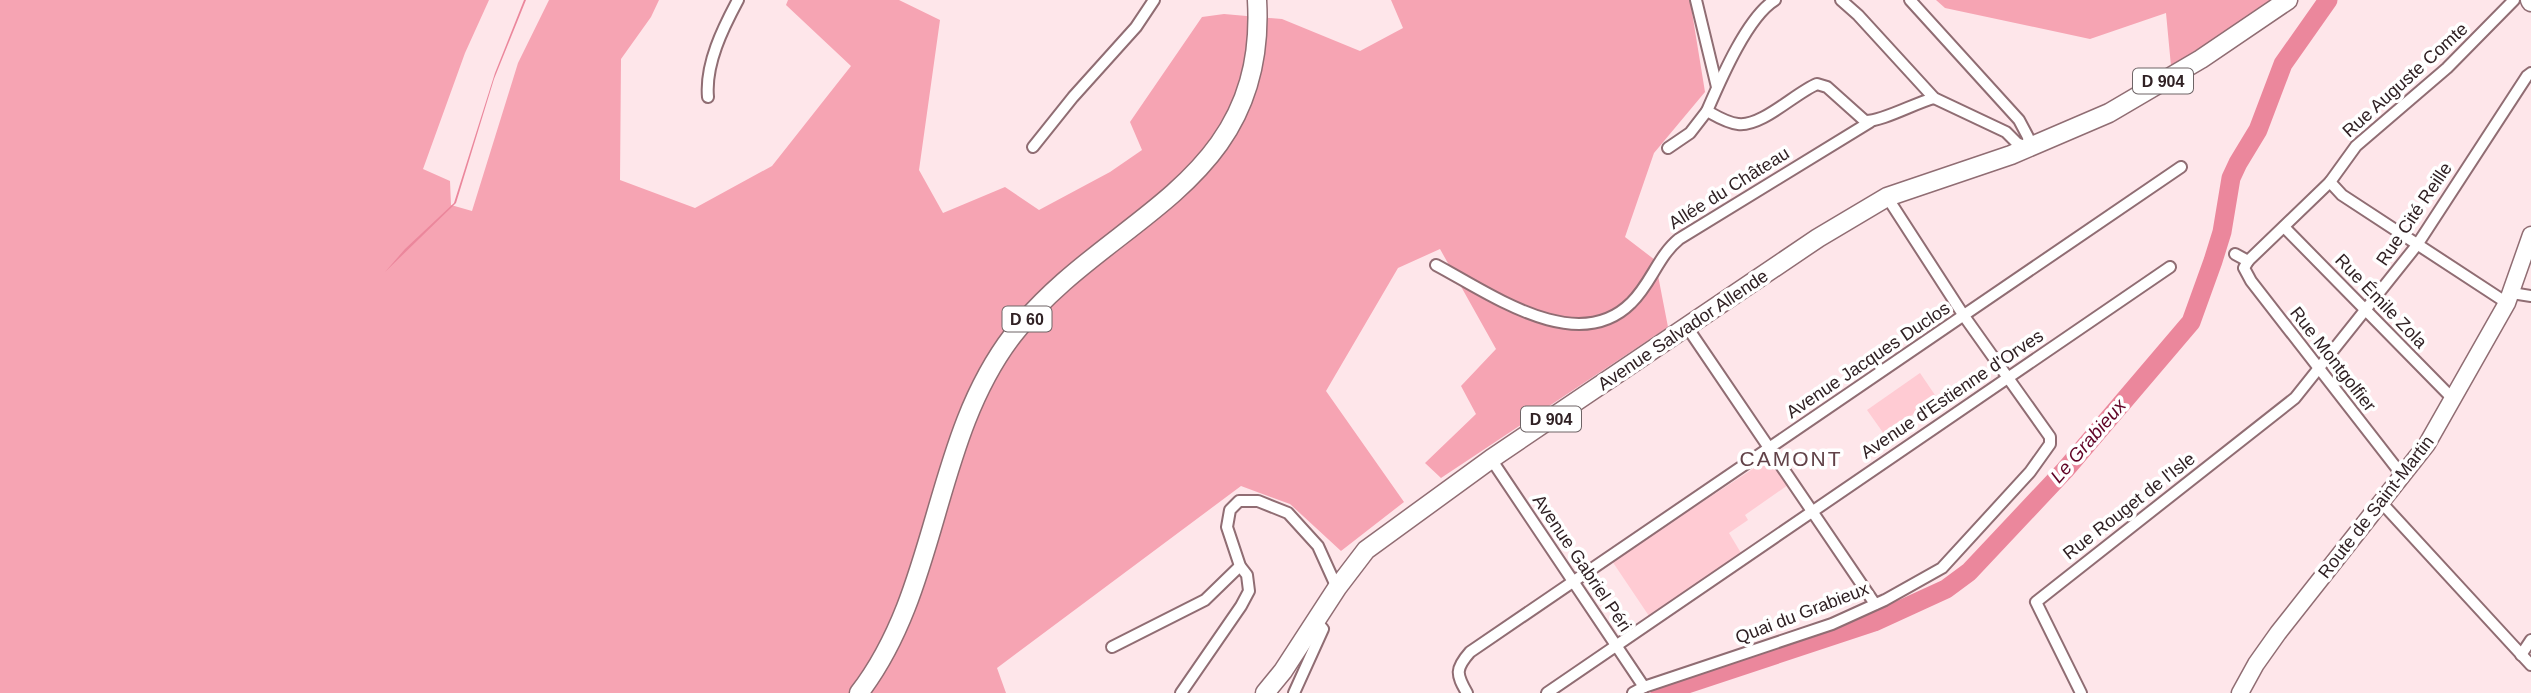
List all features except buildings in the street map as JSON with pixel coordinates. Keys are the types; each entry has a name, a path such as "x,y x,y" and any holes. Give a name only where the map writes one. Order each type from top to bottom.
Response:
{"main road":[{"name":"D 60","path":"859,693 893,640 914,590 976,395 994,362 1037,307 1088,262 1186,184 1222,140 1235,117 1254,68 1257,0"},
{"name":"D 904","path":"2029,148 2109,113 2201,59 2288,0"},
{"name":"Avenue Salvador Allende","path":"1265,693 1366,550 1492,459 1818,238 1887,197 2029,148"},
{"name":"Route de Saint-Martin","path":"2240,693 2278,633 2427,443 2510,298 2531,235"}],"street":[{"path":"708,97 709,75 723,27 738,0"},
{"path":"1033,147 1073,97 1136,27 1154,0"},
{"path":"1696,0 1717,88"},
{"path":"1668,148 1690,133 1707,111 1757,16 1775,0"},
{"path":"1841,0 1934,98 2006,132 2017,143 2029,148 2028,137 2019,120 1910,0"},
{"name":"Rue Auguste Comte","path":"2248,261 2330,182 2356,146 2447,68 2512,3 2531,1"},
{"name":"Rue Cité Reille","path":"2319,370 2417,245 2531,73"},
{"path":"1707,111 1733,123 1745,124 1814,85 1821,85 1827,87 1862,120 1870,122"},
{"name":"Allée du Château","path":"1436,265 1539,317 1573,325 1604,321 1618,314 1645,287 1667,249 1679,239 1870,122 1934,98"},
{"name":"Avenue Jacques Duclos","path":"1467,693 1458,677 1460,663 1470,652 2181,167"},
{"path":"2330,182 2342,195 2417,245 2510,298 2531,296"},
{"path":"1887,197 2007,378"},
{"name":"Rue Émile Zola","path":"2284,227 2453,399"},
{"path":"2235,254 2248,261"},
{"name":"Rue Montgolfier","path":"2248,261 2244,268 2246,274 2402,475"},
{"name":"Avenue d'Estienne d'Orves","path":"1547,693 2170,267"},
{"path":"1688,327 1875,604"},
{"name":"Rue Rouget de l'Isle","path":"2081,693 2036,602 2295,398 2319,370"},
{"name":"Quai du Grabieux","path":"1633,693 1815,630 1875,604 1942,568 2029,472 2050,444 2050,438 2007,378"},
{"name":"Avenue Gabriel Péri","path":"1492,459 1644,687"},
{"path":"1181,693 1249,591 1247,575 1240,566 1227,527 1230,510 1239,501 1258,501 1288,513 1318,546 1337,588"},
{"path":"2380,501 2531,665"},
{"path":"1112,647 1205,600 1240,566"},
{"path":"1294,693 1323,629 1316,621"},
{"path":"2521,655 2531,640"}],"shaded area":[{"path":"0,0 489,0 465,53 423,169 450,181 451,205 472,211 518,63 549,0 659,0 651,17 621,59 620,180 695,208 772,166 851,66 786,5 788,0 899,0 940,20 919,170 943,213 1005,187 1039,210 1110,172 1142,150 1130,122 1202,17 1224,14 1282,19 1360,51 1403,28 1391,0 1690,0 1705,92 1654,153 1625,237 1655,260 1668,327 1441,478 1425,463 1476,414 1461,386 1496,349 1440,249 1398,268 1326,391 1404,502 1341,551 1290,504 1241,486 997,668 1006,693 0,693"},
{"path":"524,0 494,79 456,203 385,272 405,249 454,203 495,73"},
{"path":"1936,0 2275,0 2171,66 2166,13 2090,39 1945,8"},
{"path":"1920,373 1937,398 1884,434 1867,410"},
{"path":"1768,459 1788,485 1745,515 1748,520 1729,533 1741,553 1649,616 1612,561"}],"waterway":[{"name":"Le Grabieux","path":"1660,693 1874,622 1946,589 1969,572 2065,470 2191,322 2222,232 2231,178 2258,130 2283,64 2328,0"}],"district":[{"name":"CAMONT","path":"1791,458"}]}
